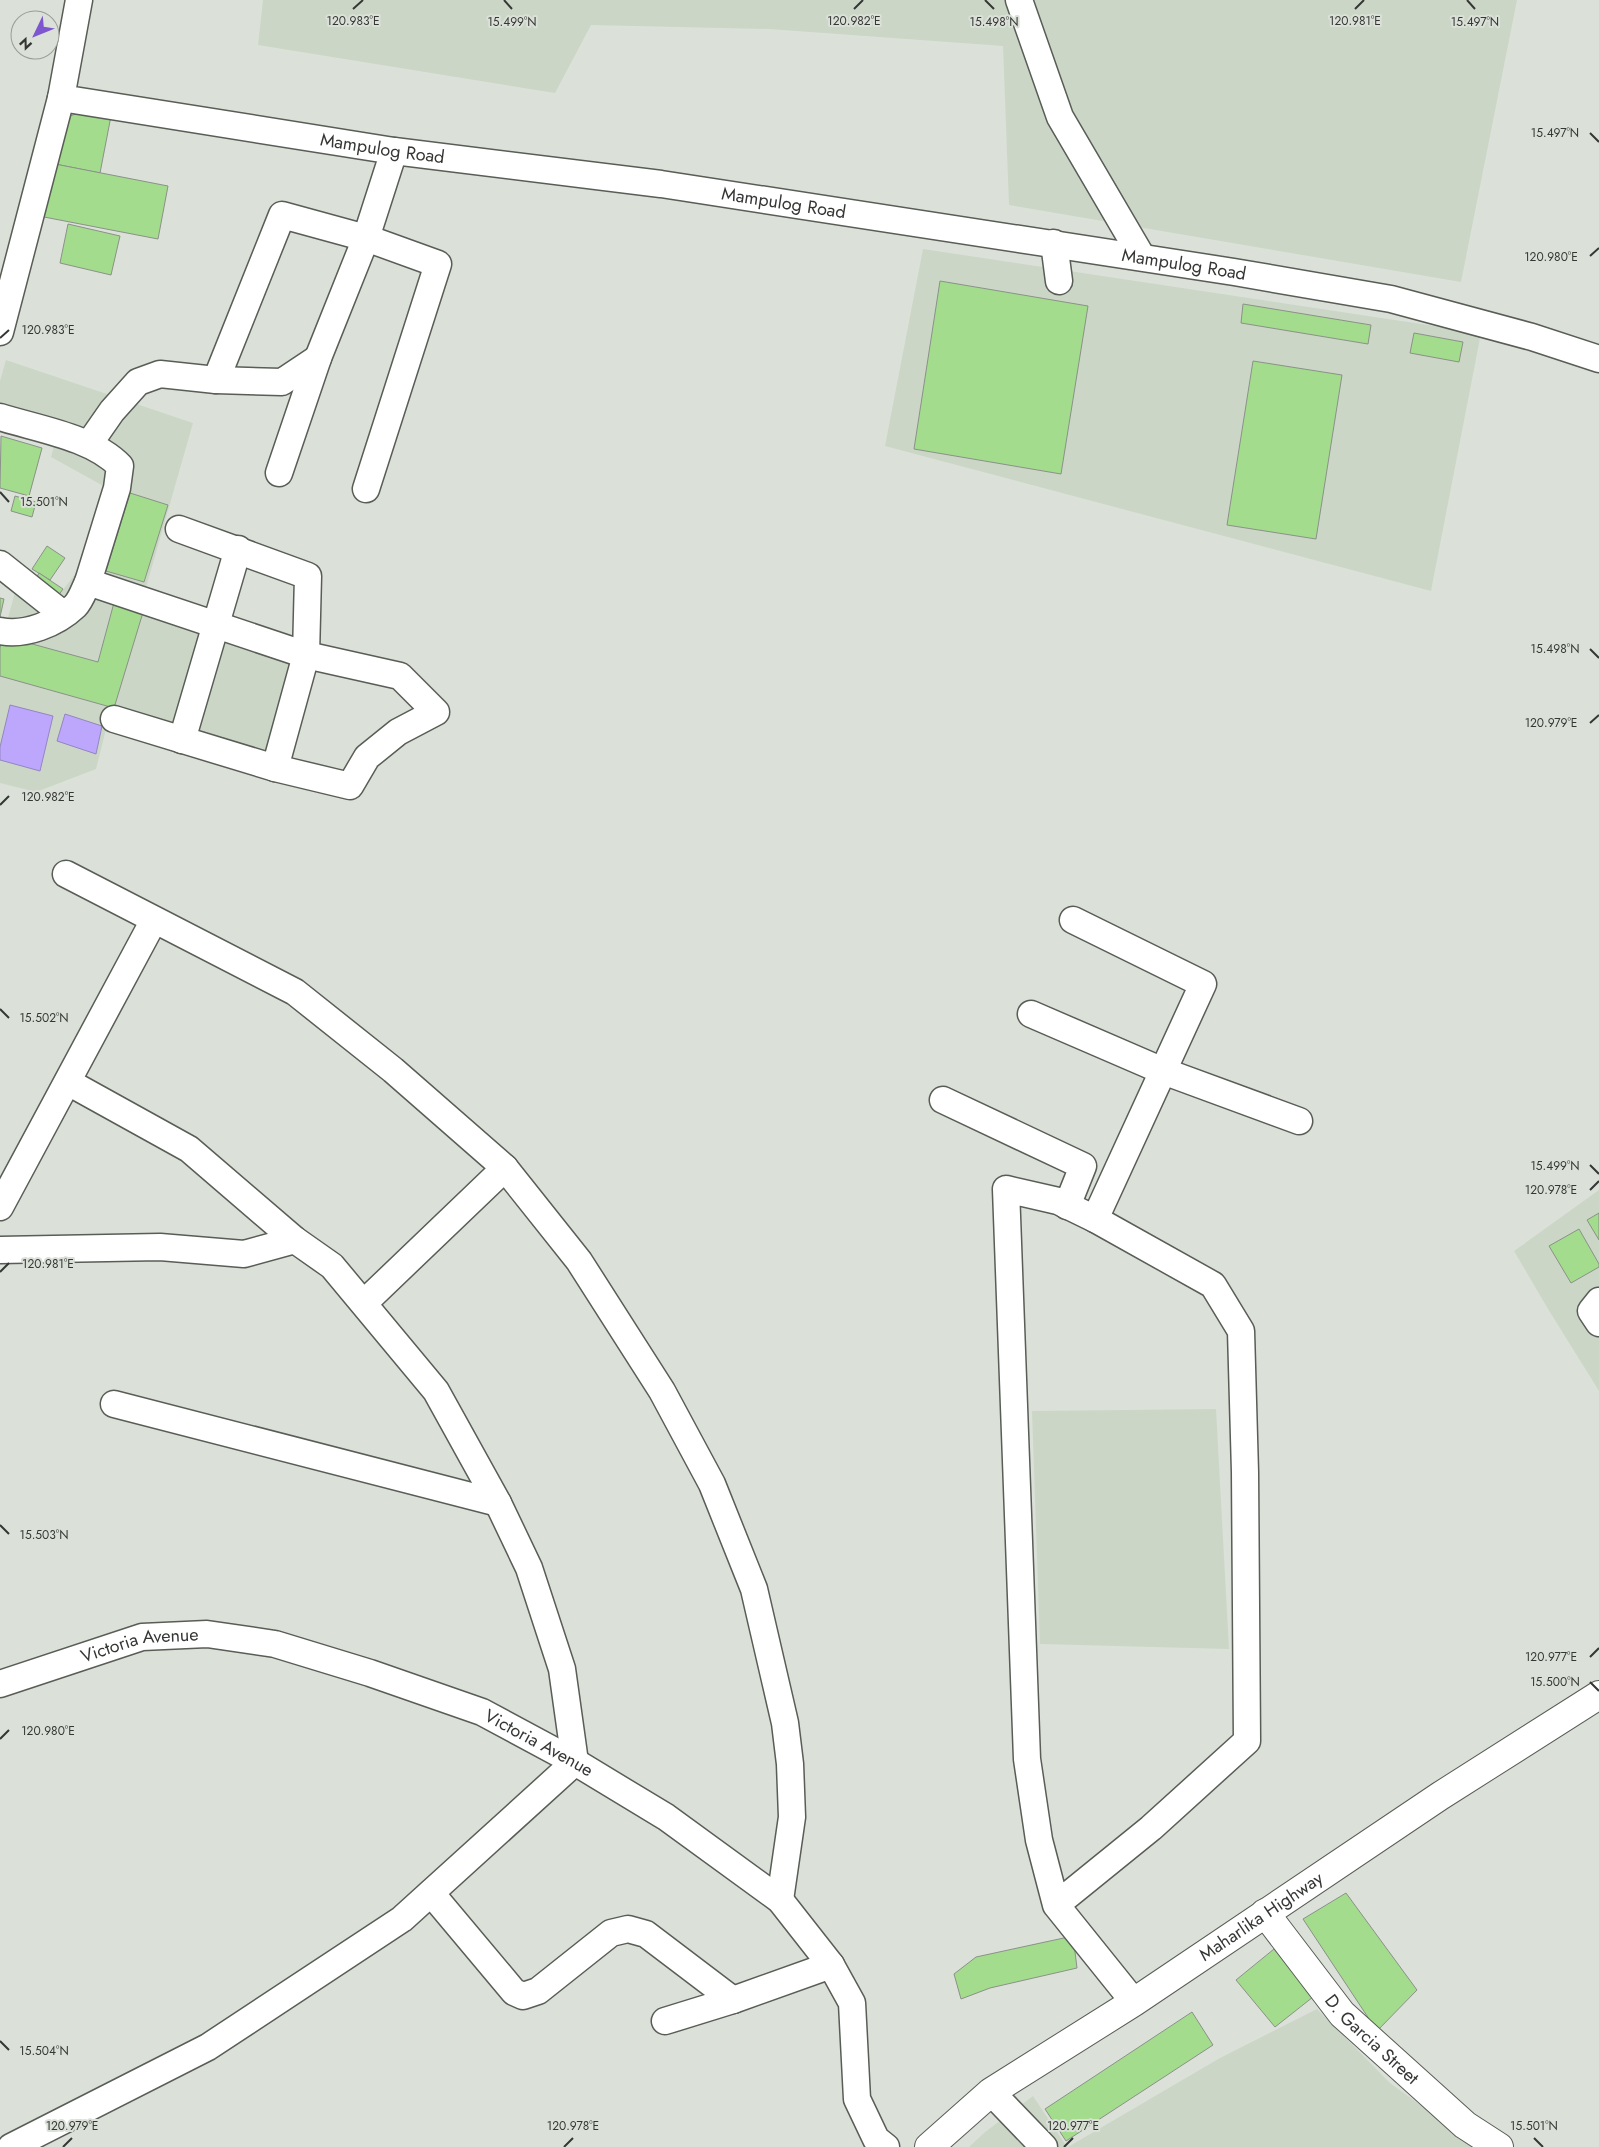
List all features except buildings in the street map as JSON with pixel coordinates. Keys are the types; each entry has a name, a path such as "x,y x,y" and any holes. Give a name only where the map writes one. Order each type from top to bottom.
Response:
{"main road":[{"name":"Maharlika Highway","path":"929,2147 992,2092 1134,2002 1265,1912 1440,1796 1599,1695"},
{"name":"D. Garcia Street","path":"1265,1912 1342,2014 1465,2125 1499,2147"}],"street":[{"path":"0,332 60,98 79,0"},
{"path":"1019,0 1060,117 1142,257"},
{"name":"Mampulog Road","path":"60,98 394,151 661,184 1054,243 1392,299 1532,337 1599,359"},
{"path":"279,473 318,358 366,238 394,151"},
{"path":"216,380 282,215 366,238 438,264 366,489"},
{"path":"1054,243 1059,281"},
{"path":"89,444 112,411 138,382 160,374 216,380 282,382 318,358"},
{"path":"0,417 89,444 110,456 120,466 117,488 88,582 76,605 49,624 13,633 0,631"},
{"path":"179,529 308,576 306,655 275,768"},
{"path":"182,740 238,549"},
{"path":"0,564 63,614"},
{"path":"88,582 306,655 400,676 436,712 398,732 367,757 350,786 275,768 114,719"},
{"path":"66,874 295,992 393,1070 505,1168 579,1261 662,1390 712,1484 754,1589 785,1723 790,1764 792,1817 780,1900"},
{"path":"0,1207 154,920"},
{"path":"1073,920 1203,984 1095,1218"},
{"path":"1032,1014 1163,1070 1299,1121"},
{"path":"11,2147 208,2047 402,1919 575,1762 562,1669 529,1568 498,1503 436,1391 332,1266 295,1240 189,1149 68,1082"},
{"path":"944,1100 1083,1166 1067,1206"},
{"path":"364,1303 505,1168"},
{"path":"1056,1905 1150,1828 1247,1741 1246,1472 1241,1331 1213,1285 1095,1218 1058,1201 1006,1189 1027,1759 1039,1840 1056,1905 1134,2002"},
{"path":"0,1250 160,1247 244,1254 295,1240"},
{"path":"1599,1301 1591,1311 1599,1323"},
{"path":"114,1404 498,1503"},
{"name":"Victoria Avenue","path":"0,1684 142,1637 217,1636 275,1644 370,1673 482,1712 575,1762 666,1818 780,1900 831,1965 852,2002 857,2100 876,2139 886,2147"},
{"path":"431,1893 514,1992 523,1996 538,1991 611,1933 628,1930 646,1934 733,2000"},
{"path":"665,2021 733,2000 831,1965"},
{"path":"992,2092 1044,2147"}],"shaded area":[{"path":"263,0 1517,0 1461,282 1009,205 1003,46 769,29 591,25 555,93 258,45"},
{"path":"923,249 1481,333 1431,591 885,446"},
{"path":"6,360 193,423 145,591 324,649 278,779 106,729 96,769 36,792 0,783 0,647 17,585 56,599 85,561 107,488 51,457 54,446 0,426 0,381"},
{"path":"10,705 53,716 40,771 0,760 0,747"},
{"path":"65,714 102,726 96,754 57,741"},
{"path":"1599,1190 1599,1391 1514,1251"},
{"path":"1216,1409 1229,1649 1040,1644 1032,1411"},
{"path":"1317,2009 1390,2083 1478,2147 1068,2147 1220,2058"},
{"path":"1033,2096 1067,2147 969,2147 985,2132"}]}
